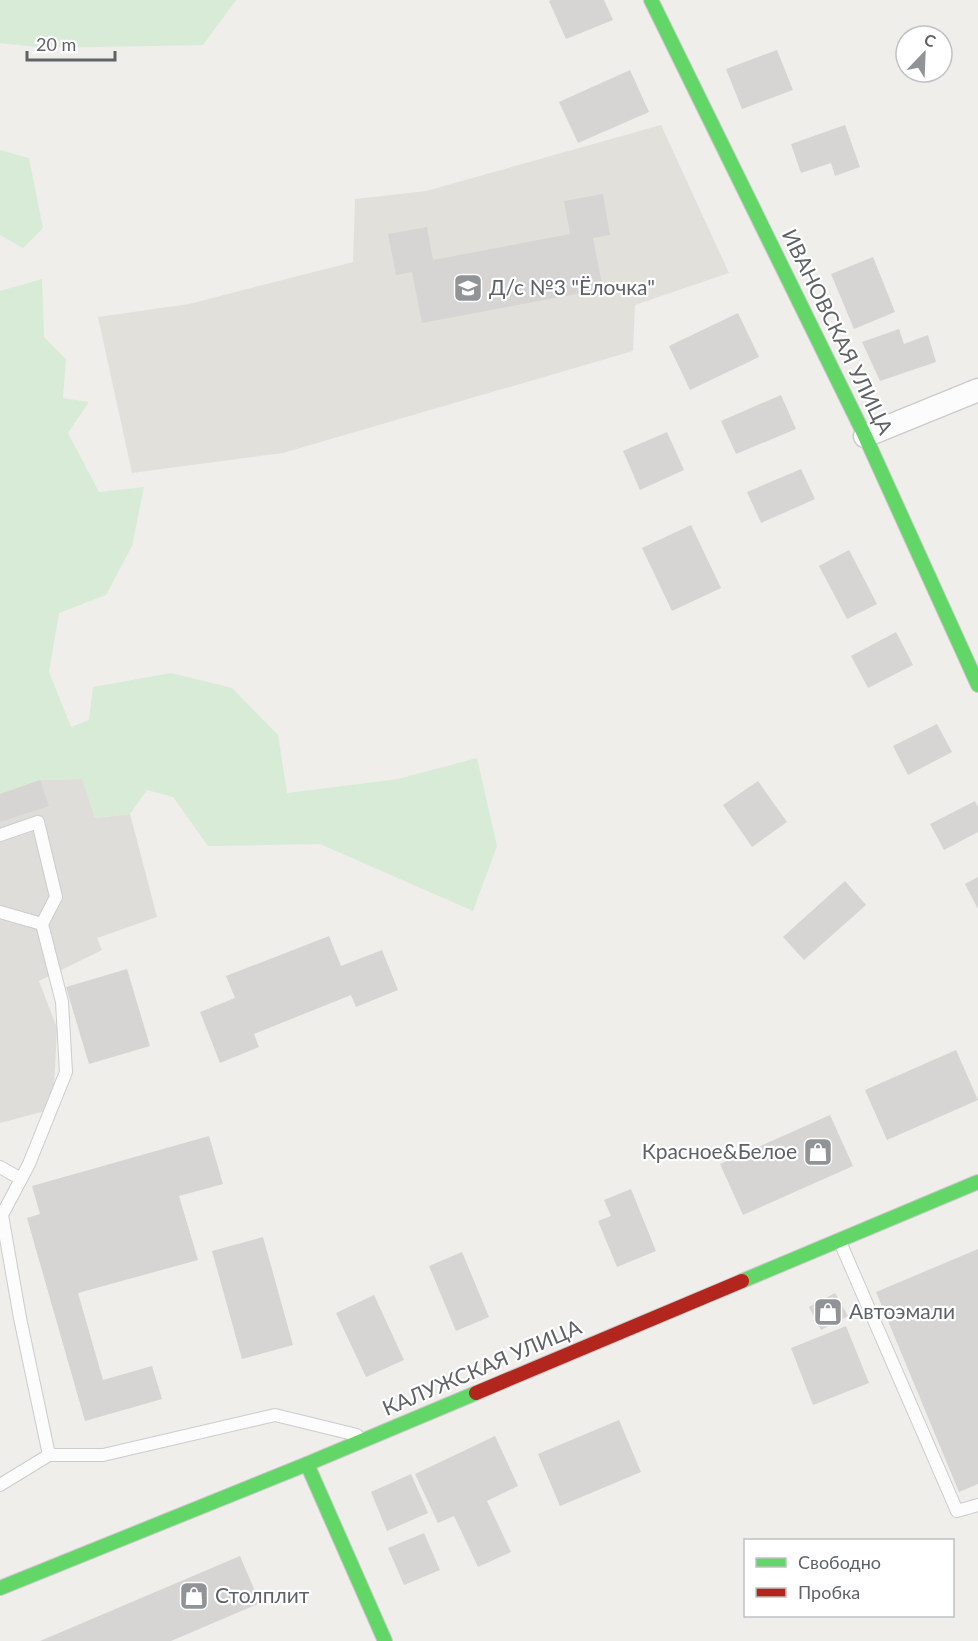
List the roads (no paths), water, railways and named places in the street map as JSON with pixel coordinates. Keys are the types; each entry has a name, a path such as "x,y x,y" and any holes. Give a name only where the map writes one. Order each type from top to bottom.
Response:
{"main road":[{"name":"ИВАНОВСКАЯ УЛИЦА","path":"651,0 865,436 978,685"},
{"name":"КАЛУЖСКАЯ УЛИЦА","path":"0,1588 370,1438 978,1182"},
{"path":"307,1464 385,1641"}],"street":[{"path":"865,436 978,390"}],"lane":[{"path":"0,835 38,822 56,897 42,924 62,1002 66,1072 29,1164 2,1215 20,1318 49,1455"},
{"path":"0,912 42,924"},
{"path":"0,1167 21,1179"},
{"path":"840,1240 957,1511 978,1505"},
{"path":"0,1485 49,1455 103,1455 275,1415 370,1438"}],"place":[{"name":"Д/с №3 \"Ёлочка\"","path":"468,288"},
{"name":"Красное&Белое","path":"818,1152"},
{"name":"Автоэмали","path":"828,1312"},
{"name":"Столплит","path":"194,1596"}]}
